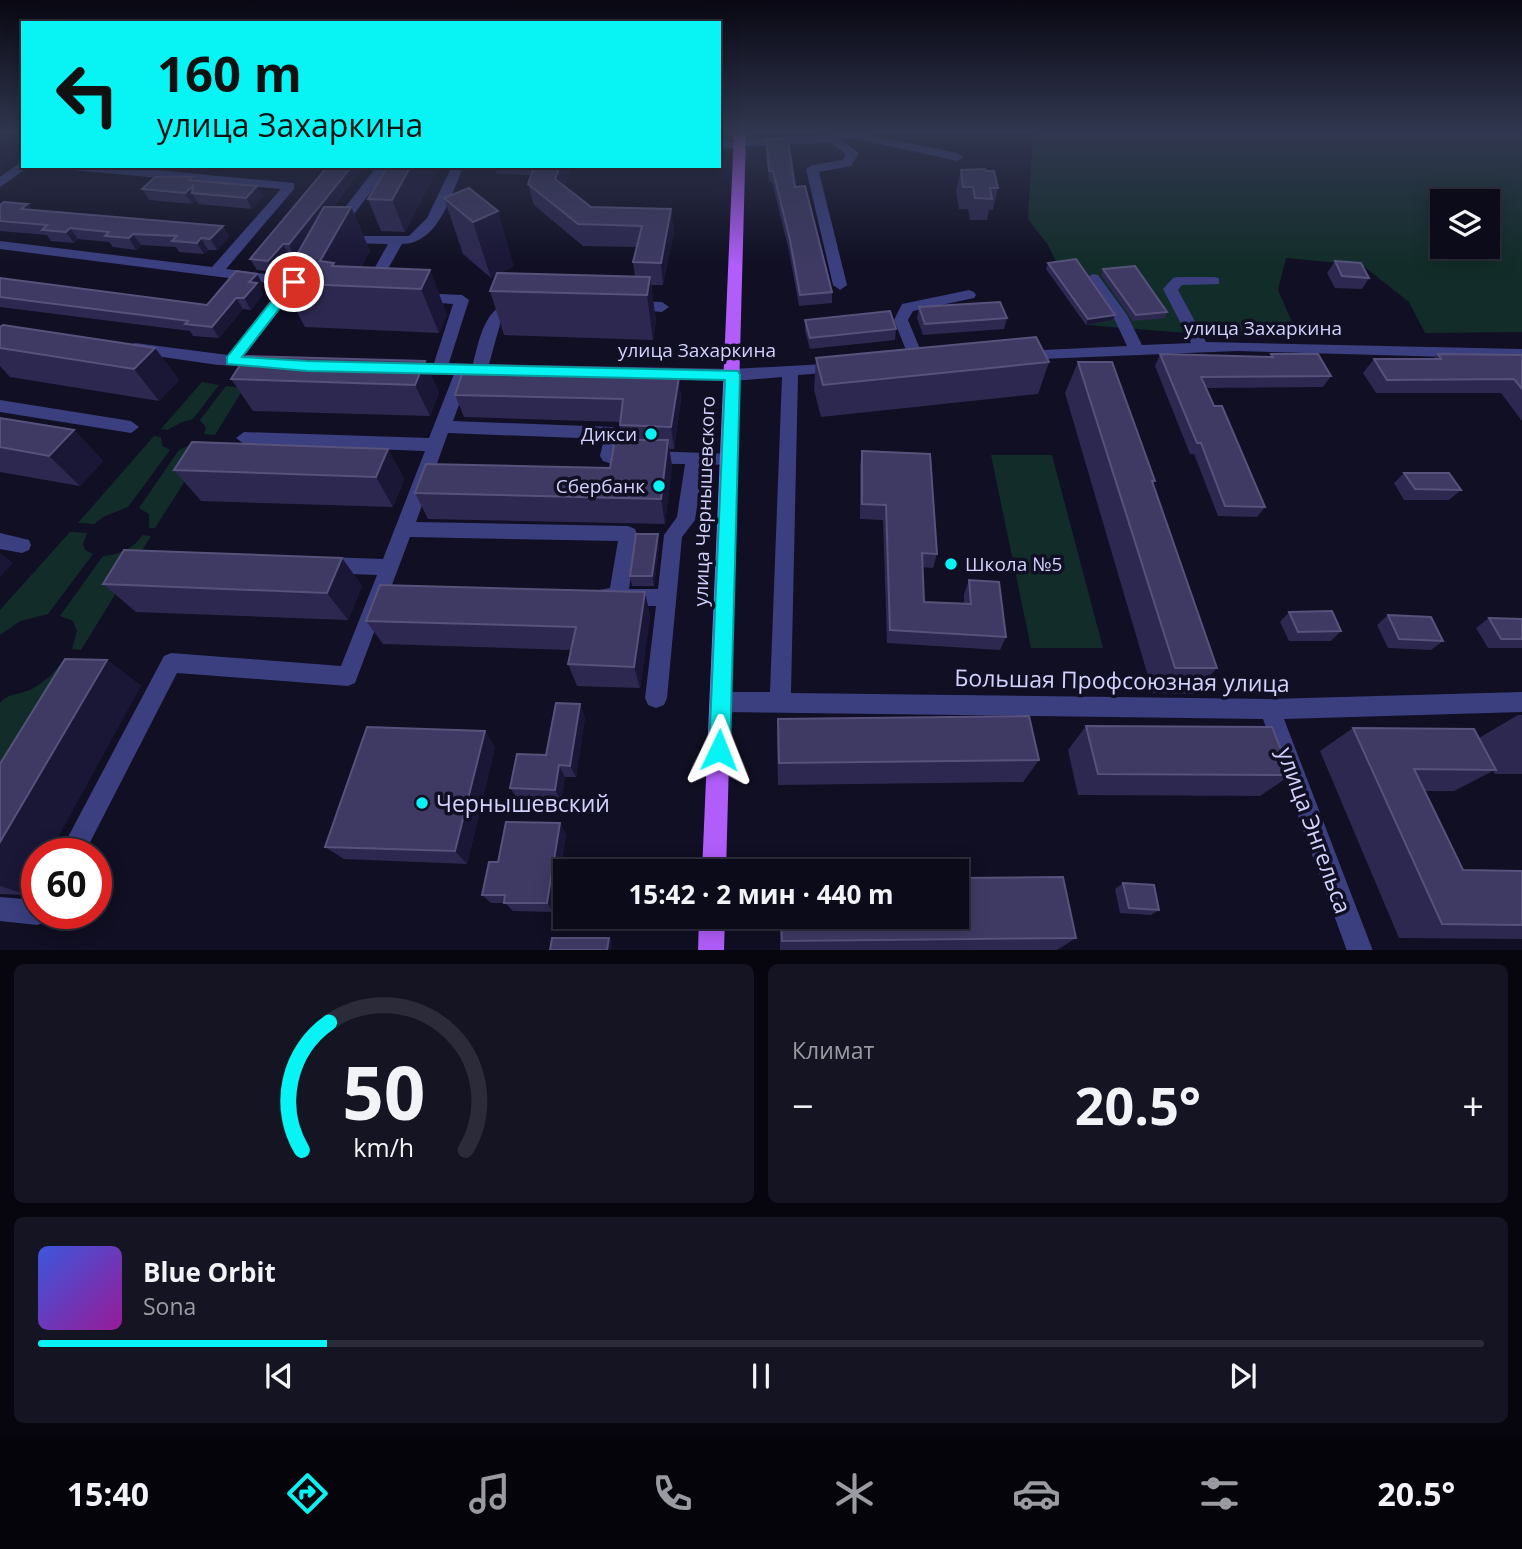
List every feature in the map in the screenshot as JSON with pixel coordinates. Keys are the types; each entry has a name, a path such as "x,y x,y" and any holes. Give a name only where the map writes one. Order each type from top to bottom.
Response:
{"main road":[{"name":"улица Чернышевского","path":"715,859 738,176"},
{"path":"711,950 712,929"}],"street":[{"path":"185,176 290,186 215,273"},
{"path":"376,176 329,237 412,240 423,234 453,176"},
{"path":"814,176 840,285"},
{"path":"380,297 366,296 397,240"},
{"path":"0,245 294,282"},
{"path":"232,361 308,264"},
{"path":"1093,278 1120,315 1137,351"},
{"path":"1201,348 1170,289 1178,281 1214,281"},
{"path":"917,361 901,320 907,307 969,295"},
{"path":"408,298 463,300 440,369"},
{"path":"79,838 171,663 348,676 387,592 389,567 439,436 495,317 505,306 527,303"},
{"path":"622,306 662,307"},
{"name":"улица Захаркина","path":"999,357 1237,346 1522,354"},
{"path":"124,347 276,364"},
{"name":"улица Захаркина","path":"387,367 733,375 853,366"},
{"path":"780,702 790,370"},
{"path":"0,406 131,427"},
{"path":"244,438 613,433 609,456 730,458"},
{"path":"656,698 673,535 686,520 695,458"},
{"path":"404,529 673,535"},
{"path":"618,597 628,534"},
{"path":"0,541 22,545"},
{"path":"308,565 389,567"},
{"path":"576,596 666,598"},
{"name":"Большая Профсоюзная улица","path":"722,702 1270,709 1522,702"},
{"name":"улица Энгельса","path":"1270,709 1360,950"},
{"path":"0,909 21,911"}],"green space":[{"path":"1030,176 1522,176 1522,332 1425,333 1409,302 1362,265 1286,258 1278,290 1299,338 1211,335 1086,325 1048,245 1028,219"},
{"path":"202,382 219,385 193,419 167,430 161,429"},
{"path":"226,386 244,388 215,435 204,434 206,428 200,420"},
{"path":"154,436 161,437 162,446 170,450 128,507 103,517 94,524 78,523"},
{"path":"199,441 210,442 155,528 149,528 149,514 139,508 179,450"},
{"path":"991,455 1052,455 1103,648 1031,648"},
{"path":"70,532 87,533 83,544 85,550 93,554 48,614 20,621 0,635 0,610"},
{"path":"143,535 151,536 81,650 72,649 77,631 73,621 60,616 103,556 126,550"},
{"path":"64,660 74,661 0,780 0,703 6,697 40,684"}],"building":[{"path":"319,176 344,176 289,244 283,244 268,261 250,259"},
{"path":"382,176 405,176 392,200 368,199"},
{"path":"531,176 556,176 555,179 591,207 671,209 661,263 633,262 642,226 578,224 528,184"},
{"path":"774,176 793,176 795,187 805,186 832,292 800,295"},
{"path":"962,176 995,176 998,188 990,188 992,199 975,198 973,187 963,187"},
{"path":"155,177 193,177 189,180 257,186 246,198 192,193 193,186 185,193 142,189"},
{"path":"469,188 498,211 473,222 444,198"},
{"path":"4,202 28,204 21,209 223,226 210,239 201,238 197,243 172,241 177,236 133,234 129,238 105,236 109,232 70,228 66,232 42,230 47,225 0,221 0,205"},
{"path":"324,207 351,207 320,261 334,263 332,266 430,270 421,289 281,283"},
{"path":"1076,259 1115,315 1088,319 1048,263"},
{"path":"1335,261 1361,263 1369,278 1342,276"},
{"path":"1135,266 1167,312 1136,315 1103,269"},
{"path":"236,271 257,274 249,282 257,283 244,298 236,298 212,327 185,324 188,321 181,320 0,297 0,278 207,305"},
{"path":"497,273 650,277 647,295 490,291"},
{"path":"1000,302 1007,318 925,324 919,307"},
{"path":"890,311 896,329 810,338 805,320"},
{"path":"3,325 155,348 134,369 0,348 0,327"},
{"path":"1036,337 1049,362 823,385 816,358"},
{"path":"1160,354 1273,357 1271,354 1318,354 1331,376 1201,377 1214,406 1222,406 1265,507 1225,506 1201,443 1197,443"},
{"path":"1438,354 1522,355 1522,389 1514,379 1387,380 1374,359 1441,359"},
{"path":"246,356 425,361 415,385 231,379"},
{"path":"1078,362 1112,362 1217,668 1175,668"},
{"path":"463,371 679,377 671,427 620,425 623,399 455,395"},
{"path":"0,418 74,430 49,456 0,447"},
{"path":"615,440 668,440 661,499 415,493 426,464 610,468"},
{"path":"192,442 388,449 376,477 174,470"},
{"path":"862,451 930,454 937,554 922,553 924,602 971,604 969,580 999,582 1006,637 890,630 886,505 862,504"},
{"path":"1404,473 1449,473 1461,490 1415,489"},
{"path":"636,534 658,534 652,576 630,576"},
{"path":"124,550 342,558 327,593 103,584"},
{"path":"380,585 645,592 634,667 568,664 576,627 366,621"},
{"path":"1332,611 1341,631 1298,632 1289,612"},
{"path":"1388,615 1431,617 1443,641 1399,639"},
{"path":"1489,618 1522,619 1522,639 1501,639"},
{"path":"65,659 107,660 0,842 0,764"},
{"path":"556,703 580,704 570,766 559,765 555,790 510,788 517,754 546,755"},
{"path":"1029,716 1039,760 779,763 778,719"},
{"path":"1086,726 1272,727 1291,775 1098,774"},
{"name":"Чернышевский","path":"367,727 485,731 455,851 325,847"},
{"path":"1353,728 1474,729 1496,770 1414,769 1463,870 1522,871 1522,925 1442,924"},
{"path":"506,822 560,823 547,903 504,903 505,895 482,895 489,862 498,862"},
{"path":"1063,877 1076,938 782,941 782,929 969,929 969,878"},
{"path":"1123,883 1154,885 1159,910 1129,908"},
{"path":"552,938 609,938 607,950 550,950"}],"place":[{"name":"Дикси","path":"651,434"},
{"name":"Сбербанк","path":"659,486"},
{"name":"Школа №5","path":"951,564"},
{"name":"Чернышевский","path":"422,803"}],"route":[{"path":"294,282 232,361 307,366 733,375 719,750"}]}
